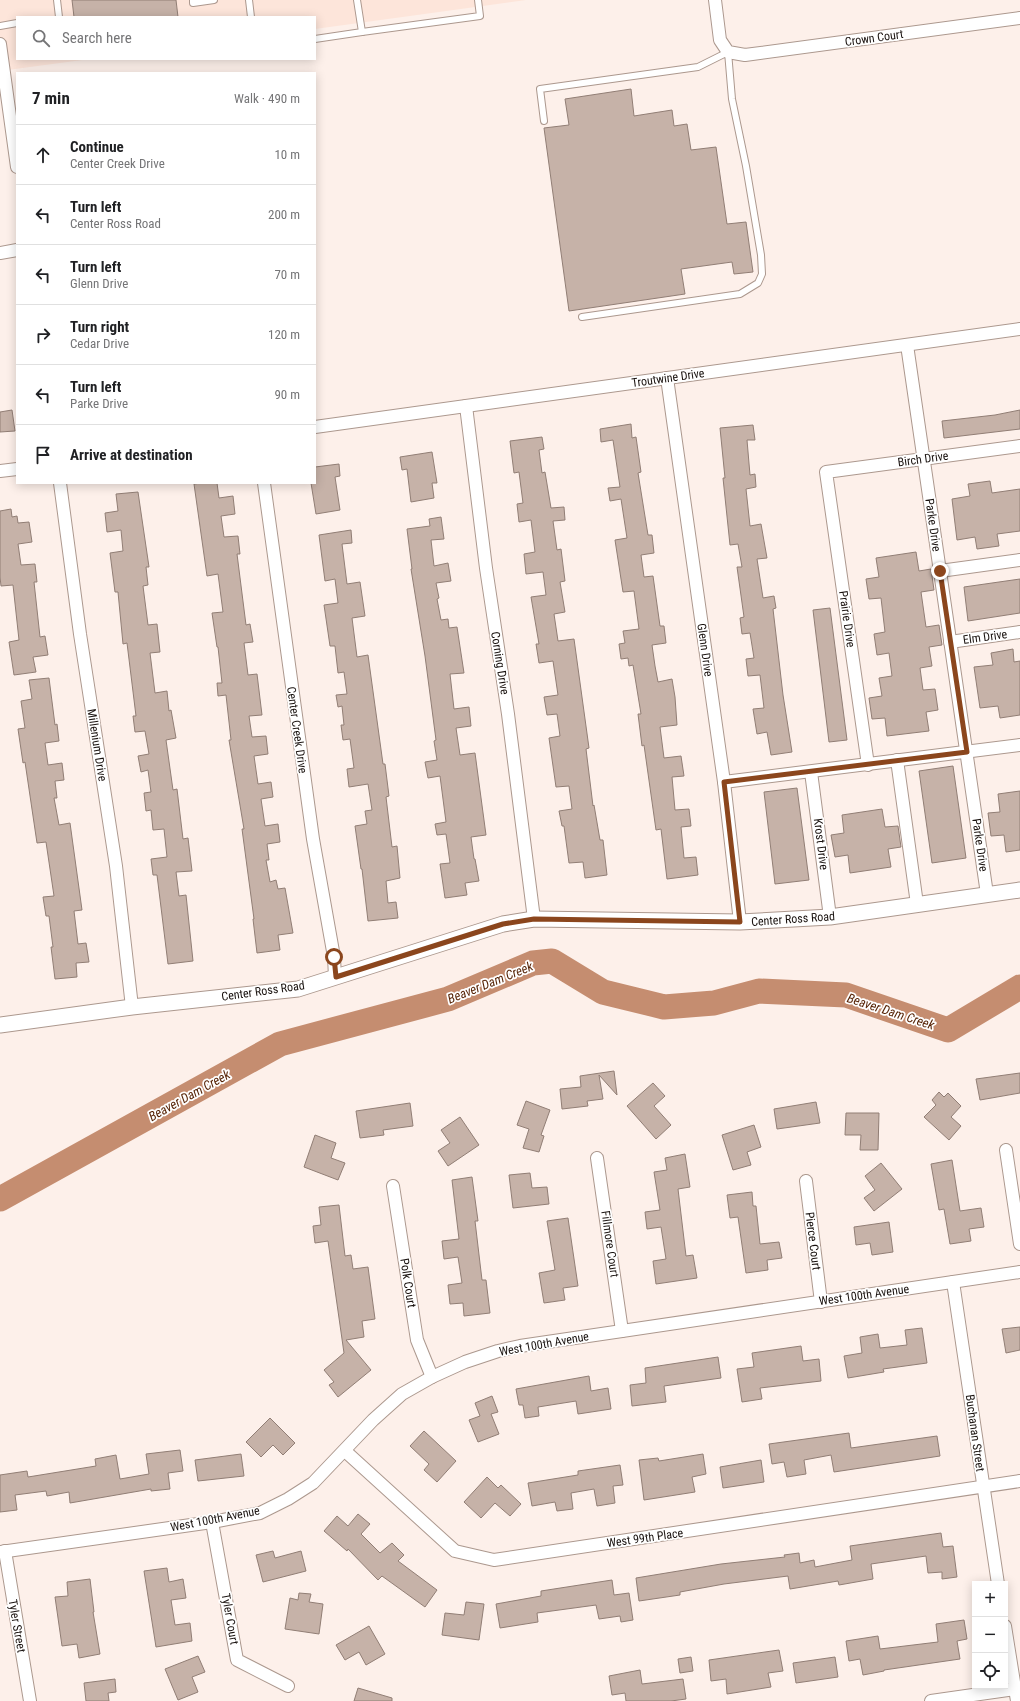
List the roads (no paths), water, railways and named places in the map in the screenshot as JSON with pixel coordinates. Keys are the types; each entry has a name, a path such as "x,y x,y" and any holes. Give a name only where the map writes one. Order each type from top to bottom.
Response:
{"street":[{"path":"715,0 720,40 728,52"},
{"name":"Crown Court","path":"728,52 745,55 1020,18"},
{"path":"0,44 16,161"},
{"path":"0,253 16,250"},
{"name":"Troutwine Drive","path":"316,427 1020,329"},
{"name":"Parke Drive","path":"907,345 987,894"},
{"name":"Glenn Drive","path":"667,378 724,782 740,922"},
{"name":"Corning Drive","path":"466,406 486,568 508,714 534,919"},
{"name":"Birch Drive","path":"826,472 1020,446"},
{"path":"0,471 16,469"},
{"name":"Prairie Drive","path":"826,472 868,765"},
{"name":"Millenium Drive","path":"60,484 80,634 116,866 132,1007"},
{"name":"Center Creek Drive","path":"264,484 312,839 334,957 336,977"},
{"path":"940,571 1020,560"},
{"name":"Elm Drive","path":"950,642 1020,632"},
{"path":"724,782 1020,745"},
{"path":"897,760 917,904"},
{"name":"Krost Drive","path":"811,772 830,917"},
{"name":"Center Ross Road","path":"0,1025 132,1007 298,989 503,924 534,919 740,922 830,917 1020,890"},
{"path":"1006,1150 1020,1244"},
{"name":"Fillmore Court","path":"597,1158 622,1331"},
{"name":"Pierce Court","path":"806,1181 821,1302"},
{"name":"Polk Court","path":"393,1186 417,1340 432,1377"},
{"name":"West 100th Avenue","path":"2,1551 212,1522 260,1513 288,1500 313,1483 373,1420 402,1394 432,1377 466,1362 498,1351 520,1346 1020,1272"},
{"name":"Buchanan Street","path":"953,1282 998,1581"},
{"name":"West 99th Place","path":"345,1450 455,1551 494,1560 1020,1481"},
{"name":"Tyler Court","path":"212,1522 237,1660 288,1686"},
{"name":"Tyler Street","path":"2,1551 30,1701"},
{"path":"931,1701 1016,1695 1008,1645"}],"lane":[{"path":"57,0 59,16"},
{"path":"193,0 193,3 214,0"},
{"path":"249,0 251,16"},
{"path":"357,0 362,32"},
{"path":"316,39 480,16 478,0"},
{"path":"0,26 16,23"},
{"path":"544,121 540,89 698,67 728,52 732,99 746,166 761,254 762,274 758,283 740,294 582,316"}],"waterway":[{"name":"Beaver Dam Creek","path":"0,1199 280,1044 448,999 533,963 552,961 603,992 664,1007 714,1003 759,991 846,995 948,1030 1020,987"}]}
